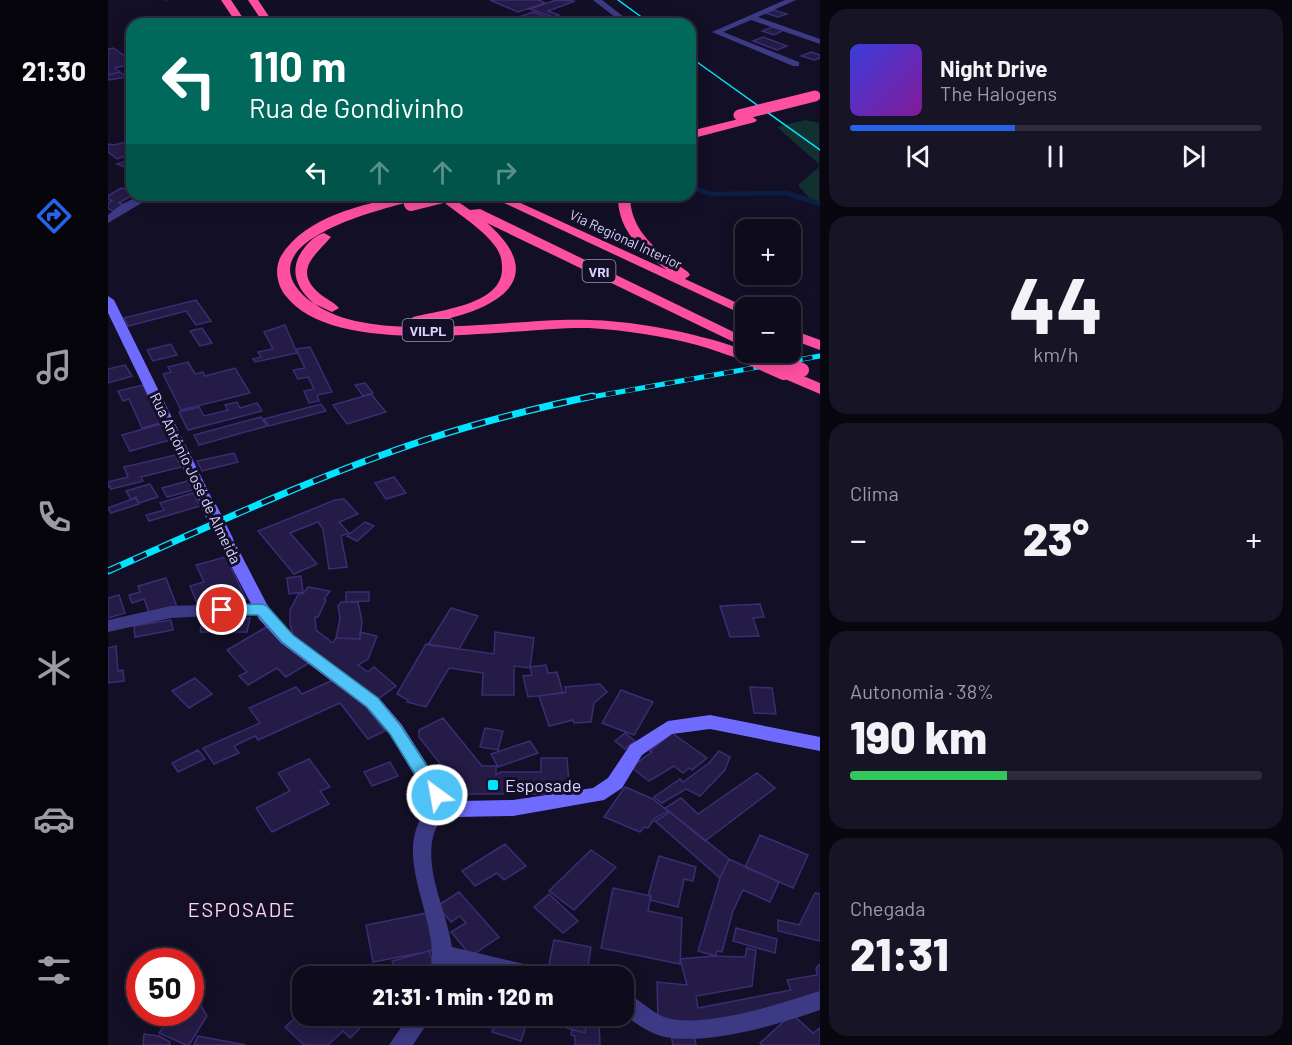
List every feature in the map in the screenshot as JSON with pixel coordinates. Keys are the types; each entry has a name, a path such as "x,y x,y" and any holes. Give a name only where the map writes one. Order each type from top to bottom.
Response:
{"highway":[{"path":"226,0 238,18"},
{"path":"253,0 265,18"},
{"path":"696,138 744,119 818,98"},
{"path":"696,127 744,119"},
{"name":"VILPL","path":"404,201 345,217 304,238 286,260 285,278 291,293 311,310 324,316 369,328 418,330 551,324 618,326 735,347"},
{"name":"VILPL","path":"406,201 353,222 317,242 301,261 299,271 302,281 314,297 335,310 382,320 418,321 444,317 481,303 506,283 509,260 501,246 486,230 451,201"},
{"name":"VRI","path":"454,201 735,345"},
{"name":"Via Regional Interior","path":"506,201 735,307"},
{"path":"624,201 624,212 628,222 642,242 691,281 725,302"},
{"name":"VILPL","path":"767,363 819,389"},
{"path":"787,363 819,380"}],"main road":[{"name":"Rua António José de Almeida","path":"108,300 226,542 262,609 287,639 373,703 396,730 437,795 444,801"},
{"path":"444,801 456,809 513,808 597,795 615,783 636,750 668,728 710,722 819,744"}],"street":[{"path":"597,0 621,18"},
{"path":"765,0 779,4"},
{"path":"792,0 716,32 796,64"},
{"path":"749,17 819,42"},
{"path":"108,220 126,206 137,201"},
{"path":"108,626 171,612 262,609"},
{"path":"442,966 443,954 421,869 426,828 433,811 444,801"},
{"path":"443,954 494,966"},
{"path":"634,1009 651,1022 666,1027 690,1029 766,1017 819,1000"},
{"path":"400,1045 414,1026"}],"green space":[{"path":"805,120 819,123 819,164 777,127"},
{"path":"819,167 819,202 811,200 798,185"}],"building":[{"path":"490,0 539,0 545,3 518,12"},
{"path":"556,0 575,1 548,11 559,15 553,17 530,9"},
{"path":"774,10 787,14 778,17 765,13"},
{"path":"533,12 549,18 516,18"},
{"path":"772,27 784,30 774,35 762,31"},
{"path":"763,37 787,46 777,50 753,41"},
{"path":"113,48 126,57 126,65 115,68 120,72 108,75 108,49"},
{"path":"811,52 820,55 820,58 814,60 801,56"},
{"path":"120,72 126,77 108,80 108,75"},
{"path":"126,142 126,156 117,159 108,152 108,144"},
{"path":"126,161 126,168 117,164"},
{"path":"121,188 126,189 126,199 119,203 124,205 114,211 108,209 108,203 112,201 108,199 108,196"},
{"path":"196,300 211,321 196,325 186,311 128,326 124,318"},
{"path":"285,325 297,353 255,362 253,359 261,357 258,352 273,349 264,332"},
{"path":"202,328 212,343 200,346 190,331"},
{"path":"171,344 177,355 153,361 147,350"},
{"path":"310,347 332,392 317,395 319,401 309,403 304,391 314,389 308,377 298,379 293,370 305,368 296,349"},
{"path":"188,362 195,374 203,372 205,376 235,368 250,393 181,410 163,374 171,372 168,367"},
{"path":"125,365 132,376 108,383 108,369"},
{"path":"365,383 373,393 363,396 355,385"},
{"path":"143,385 160,423 142,428 129,399 123,401 118,391"},
{"path":"371,394 386,412 347,424 333,405"},
{"path":"237,402 240,408 257,403 262,411 188,430 179,412 199,407 204,416 228,410 225,405"},
{"path":"321,404 326,411 269,426 264,419"},
{"path":"261,417 267,426 199,445 194,435"},
{"path":"161,424 170,440 130,451 122,435"},
{"path":"234,453 238,462 202,471 197,461"},
{"path":"175,455 181,467 141,477 143,481 111,489 110,486 108,487 108,482 128,477 124,467"},
{"path":"394,477 406,493 386,499 375,483"},
{"path":"188,481 193,490 167,497 162,488"},
{"path":"150,484 158,497 139,503 136,497 131,499 126,491"},
{"path":"193,493 200,506 149,521 146,515 164,510 160,503"},
{"path":"135,498 139,504 111,513 108,508"},
{"path":"344,499 358,514 339,522 349,533 341,536 347,567 329,569 323,529 318,522 290,533 317,564 294,574 258,531 335,500"},
{"path":"365,522 374,526 357,541 347,536"},
{"path":"226,557 246,599 210,610 206,603 198,605 190,586 204,582 196,565"},
{"path":"301,576 303,592 289,594 287,578"},
{"path":"166,578 177,607 150,615 144,599 132,603 129,595 140,592 138,586"},
{"path":"308,587 330,591 324,599 326,600 318,617 315,617 316,630 333,643 336,638 360,639 360,632 377,636 368,659 358,665 368,672 374,667 396,686 378,699 294,637 290,625 290,610 299,593 303,594"},
{"path":"346,592 369,592 369,601 346,602"},
{"path":"119,595 125,613 108,618 108,598"},
{"path":"341,602 358,602 362,621 360,639 336,638 340,619 338,606"},
{"path":"760,604 764,617 753,618 759,636 730,637 720,606"},
{"path":"451,608 478,616 459,649 428,645"},
{"path":"212,617 250,618 247,632 222,632 223,628 212,628 211,632 200,632 203,620 211,620"},
{"path":"171,620 173,630 135,637 134,626"},
{"path":"268,626 309,663 286,677 277,668 248,685 239,676 247,672 227,650"},
{"path":"495,632 534,638 530,668 514,666 514,695 482,695 483,673 449,668 426,707 407,702 408,700 397,694 426,644 494,654"},
{"path":"116,646 118,671 123,670 124,681 108,683 108,648"},
{"path":"546,665 548,673 557,672 563,693 528,697 523,676 532,675 530,667"},
{"path":"342,676 385,731 368,739 340,703 258,740 255,736 234,746 239,753 214,764 203,748 260,723 249,708 296,687 302,694"},
{"path":"195,678 212,694 189,708 172,691"},
{"path":"600,684 607,692 594,703 591,722 574,723 573,720 549,726 539,696 566,692 565,687"},
{"path":"750,687 772,688 776,714 754,713"},
{"path":"621,690 653,702 634,735 602,723"},
{"path":"443,718 482,766 496,766 496,775 501,772 541,772 541,758 567,758 570,794 464,794 419,737 419,730"},
{"path":"485,728 503,731 498,750 480,747"},
{"path":"625,733 635,741 625,749 615,741"},
{"path":"672,733 707,758 692,770 689,768 683,773 674,766 649,781 631,767 652,752 650,751"},
{"path":"530,741 538,753 498,767 491,754"},
{"path":"198,750 205,759 178,772 172,763"},
{"path":"719,751 730,757 725,770 700,796 686,789 662,803 654,797 680,779 683,782 709,763"},
{"path":"309,759 330,787 320,791 329,804 272,832 256,808 290,791 278,773"},
{"path":"390,762 398,776 372,786 364,772"},
{"path":"757,773 775,788 705,841 665,808 681,798 698,814"},
{"path":"625,787 653,799 668,811 655,818 648,828 644,827 640,832 604,817"},
{"path":"670,812 729,859 720,878 655,821"},
{"path":"760,835 808,855 793,888 745,867"},
{"path":"505,844 526,866 504,880 497,873 475,886 462,871"},
{"path":"591,850 616,867 574,910 549,891"},
{"path":"659,856 696,867 693,881 684,879 678,907 650,900 651,896 648,896"},
{"path":"729,859 779,882 770,902 743,890 733,911 722,952 717,951 716,956 698,951 720,878"},
{"path":"613,888 651,896 648,911 682,918 680,964 601,948"},
{"path":"459,892 499,937 471,956 451,932 466,923 460,916 451,922 437,906"},
{"path":"815,893 820,894 820,941 778,931 778,920 799,925"},
{"path":"549,894 578,921 563,933 534,907"},
{"path":"427,913 435,950 373,962 366,925"},
{"path":"736,928 777,939 775,953 733,941"},
{"path":"554,940 591,947 588,966 549,964"},
{"path":"747,948 756,950 752,986 696,996 698,1008 791,990 787,980 817,975 816,968 820,964 820,996 691,1027 658,1022 657,982 687,985 680,959 714,956 745,957"},
{"path":"429,951 434,966 394,966 392,961"},
{"path":"792,1014 813,1033 820,1028 820,1045 762,1045 760,1043"},
{"path":"292,1021 292,1026 362,1026 350,1038 343,1031 328,1045 304,1045 285,1027"},
{"path":"164,1026 201,1026 189,1045 159,1033"},
{"path":"494,1026 526,1026 521,1041 492,1032"},
{"path":"560,1026 587,1026 585,1033"},
{"path":"587,1026 599,1026 600,1045 575,1045 575,1036 571,1035 572,1029 585,1033"},
{"path":"694,1033 696,1045 673,1045 671,1035"},
{"path":"144,1034 159,1036 170,1042 170,1045 143,1045"},
{"path":"198,1036 246,1045 194,1045"}],"waterway":[{"path":"696,189 712,194 786,193 820,204"}],"tram line":[{"path":"618,0 643,18"},
{"path":"696,61 820,150"}],"railway":[{"path":"586,398 820,356"},
{"path":"108,571 265,502 384,454 487,421 593,396"}],"place":[{"name":"Esposade","path":"493,785"}],"district":[{"name":"ESPOSADE","path":"242,909"}],"route":[{"path":"222,610 262,609 287,639 373,703 396,730 437,795"}]}
